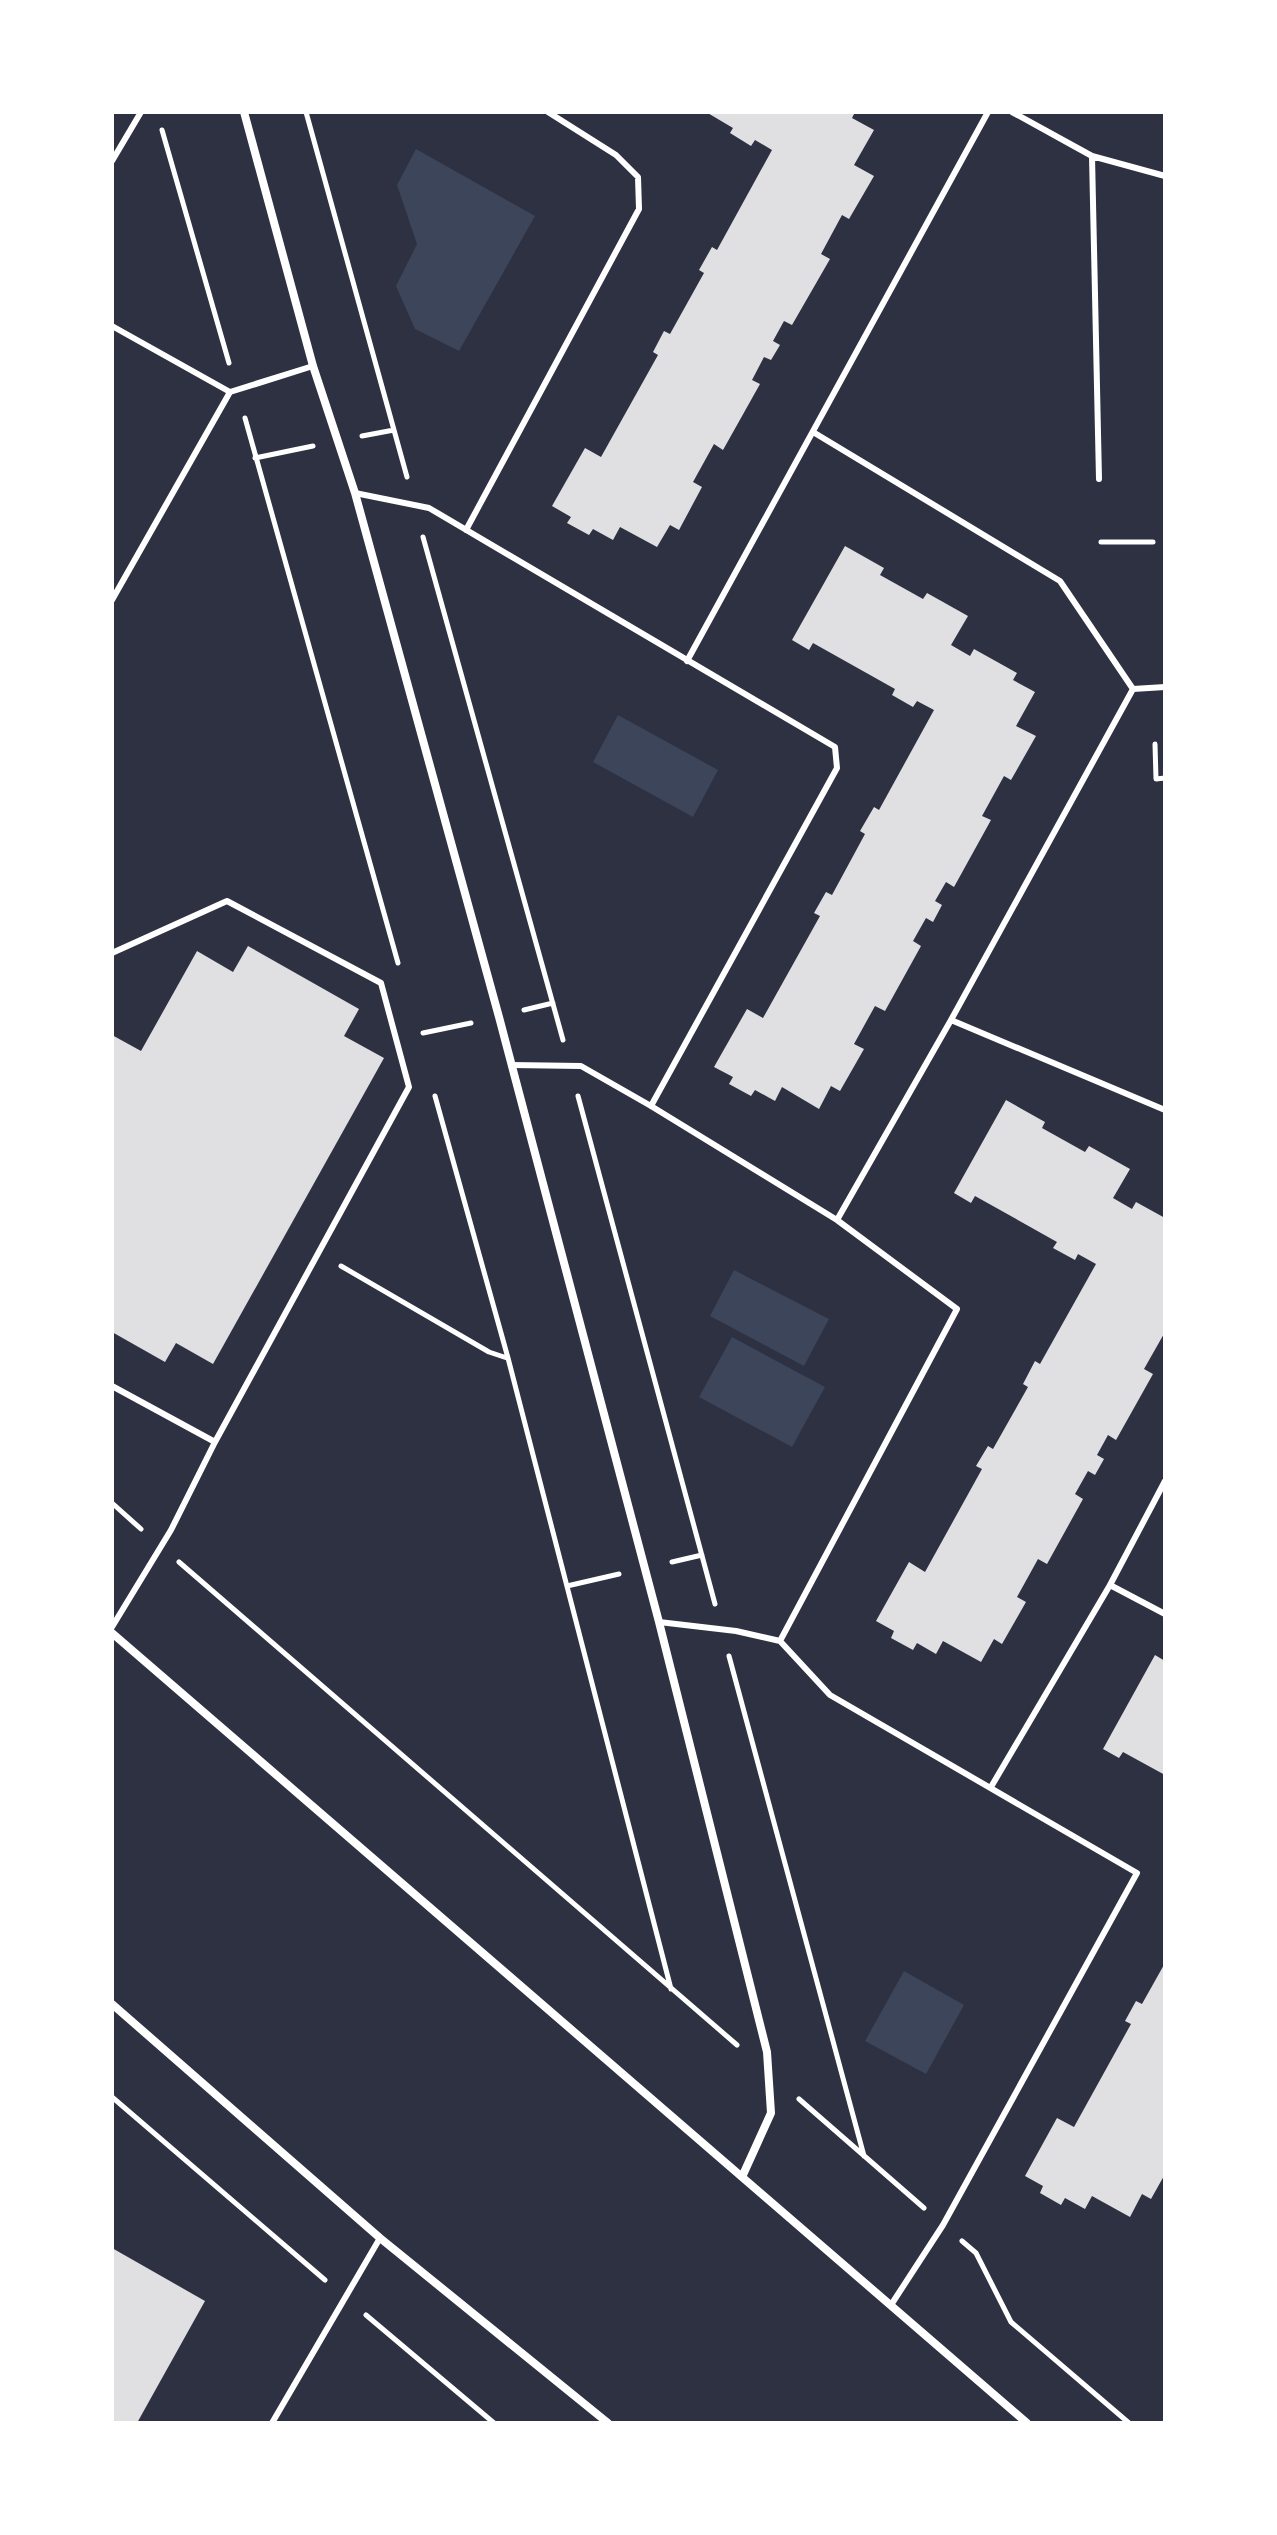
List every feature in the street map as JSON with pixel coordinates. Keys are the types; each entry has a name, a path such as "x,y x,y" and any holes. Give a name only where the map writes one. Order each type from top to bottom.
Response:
{"street":[{"path":"244,112 313,366 355,493 511,1065 659,1622 767,2052 771,2113 742,2177"},
{"path":"112,1630 1027,2423"},
{"path":"112,2004 380,2238 608,2423"}],"lane":[{"path":"112,161 141,112"},
{"path":"466,530 639,209 638,177 616,155 548,112"},
{"path":"687,661 988,112"},
{"path":"1012,112 1092,156 1165,176"},
{"path":"1092,156 1099,479"},
{"path":"112,326 234,391"},
{"path":"112,600 234,391 313,366"},
{"path":"813,432 1060,581 1133,689"},
{"path":"355,493 429,508 835,747 837,768 651,1106"},
{"path":"1133,689 1165,687"},
{"path":"837,1220 1133,689"},
{"path":"112,953 227,901 381,983 409,1087 215,1442 171,1530 112,1630"},
{"path":"951,1020 1165,1110"},
{"path":"511,1065 581,1066 837,1220 957,1309 780,1641"},
{"path":"112,1386 215,1442"},
{"path":"991,1787 1110,1585 1165,1481"},
{"path":"1110,1585 1165,1614"},
{"path":"659,1622 722,1629 780,1641 830,1695 1137,1873 943,2225 891,2305"},
{"path":"272,2423 380,2238"}],"path":[{"path":"306,112 570,1065 864,2156"},
{"path":"161,127 401,974"},
{"path":"1101,542 1153,542"},
{"path":"1155,744 1156,779 1165,778"},
{"path":"435,1096 508,1358 671,1989"},
{"path":"320,1254 489,1352 508,1358"},
{"path":"112,1503 976,2253 1011,2322 1129,2423"},
{"path":"112,2097 494,2423"}],"shaded area":[{"path":"416,149 535,216 459,351 415,329 396,286 417,244 397,185"},
{"path":"618,715 718,770 693,817 593,762"},
{"path":"734,1270 829,1319 804,1366 710,1316"},
{"path":"732,1337 825,1387 792,1447 699,1397"},
{"path":"904,1971 964,2005 926,2074 865,2041"}],"building":[{"path":"706,112 855,112 852,118 874,130 854,165 874,176 849,219 842,215 821,254 830,259 792,325 784,321 773,341 780,345 771,360 764,357 752,380 760,384 723,450 714,444 693,482 702,487 679,530 670,525 657,547 620,527 613,540 593,529 589,535 567,523 571,517 552,506 585,448 601,457 658,355 653,352 664,331 670,334 704,273 699,270 712,247 717,250 772,150 755,140 751,146 730,133 733,128"},
{"path":"845,546 884,568 880,575 923,599 927,593 968,616 951,645 970,656 974,649 1017,673 1013,680 1035,692 1016,726 1036,736 1011,780 1004,776 982,816 991,820 954,887 946,882 935,901 942,905 933,922 926,918 913,941 921,946 885,1011 875,1006 854,1044 864,1049 840,1091 831,1086 819,1109 782,1087 775,1101 755,1090 751,1096 729,1084 733,1077 714,1067 747,1009 763,1018 820,916 814,913 826,892 832,895 865,834 860,831 874,807 879,810 934,710 917,701 913,707 892,695 895,689 813,643 809,650 792,640"},
{"path":"248,946 359,1009 344,1036 384,1058 213,1364 176,1343 165,1362 112,1332 112,1035 141,1051 197,951 233,972"},
{"path":"1006,1100 1045,1122 1042,1128 1085,1152 1089,1146 1130,1169 1113,1198 1132,1209 1136,1202 1165,1218 1165,1332 1144,1369 1153,1374 1116,1440 1108,1435 1097,1455 1104,1459 1095,1475 1088,1471 1075,1494 1083,1499 1047,1564 1038,1559 1017,1597 1026,1602 1002,1644 994,1639 981,1662 943,1641 936,1654 917,1643 913,1650 891,1638 894,1631 876,1621 909,1562 925,1572 982,1469 976,1466 988,1446 993,1449 1028,1387 1023,1384 1035,1361 1040,1364 1096,1264 1078,1254 1075,1260 1053,1248 1057,1242 975,1196 971,1203 954,1193"},
{"path":"1155,1655 1165,1661 1165,1775 1123,1752 1119,1758 1103,1749"},
{"path":"1165,1963 1165,2174 1151,2199 1142,2194 1130,2217 1092,2196 1085,2209 1065,2198 1061,2205 1040,2193 1043,2186 1025,2176 1057,2118 1074,2127 1131,2024 1125,2021 1136,2001 1142,2004"},
{"path":"112,2248 205,2301 137,2423 112,2423"}]}
